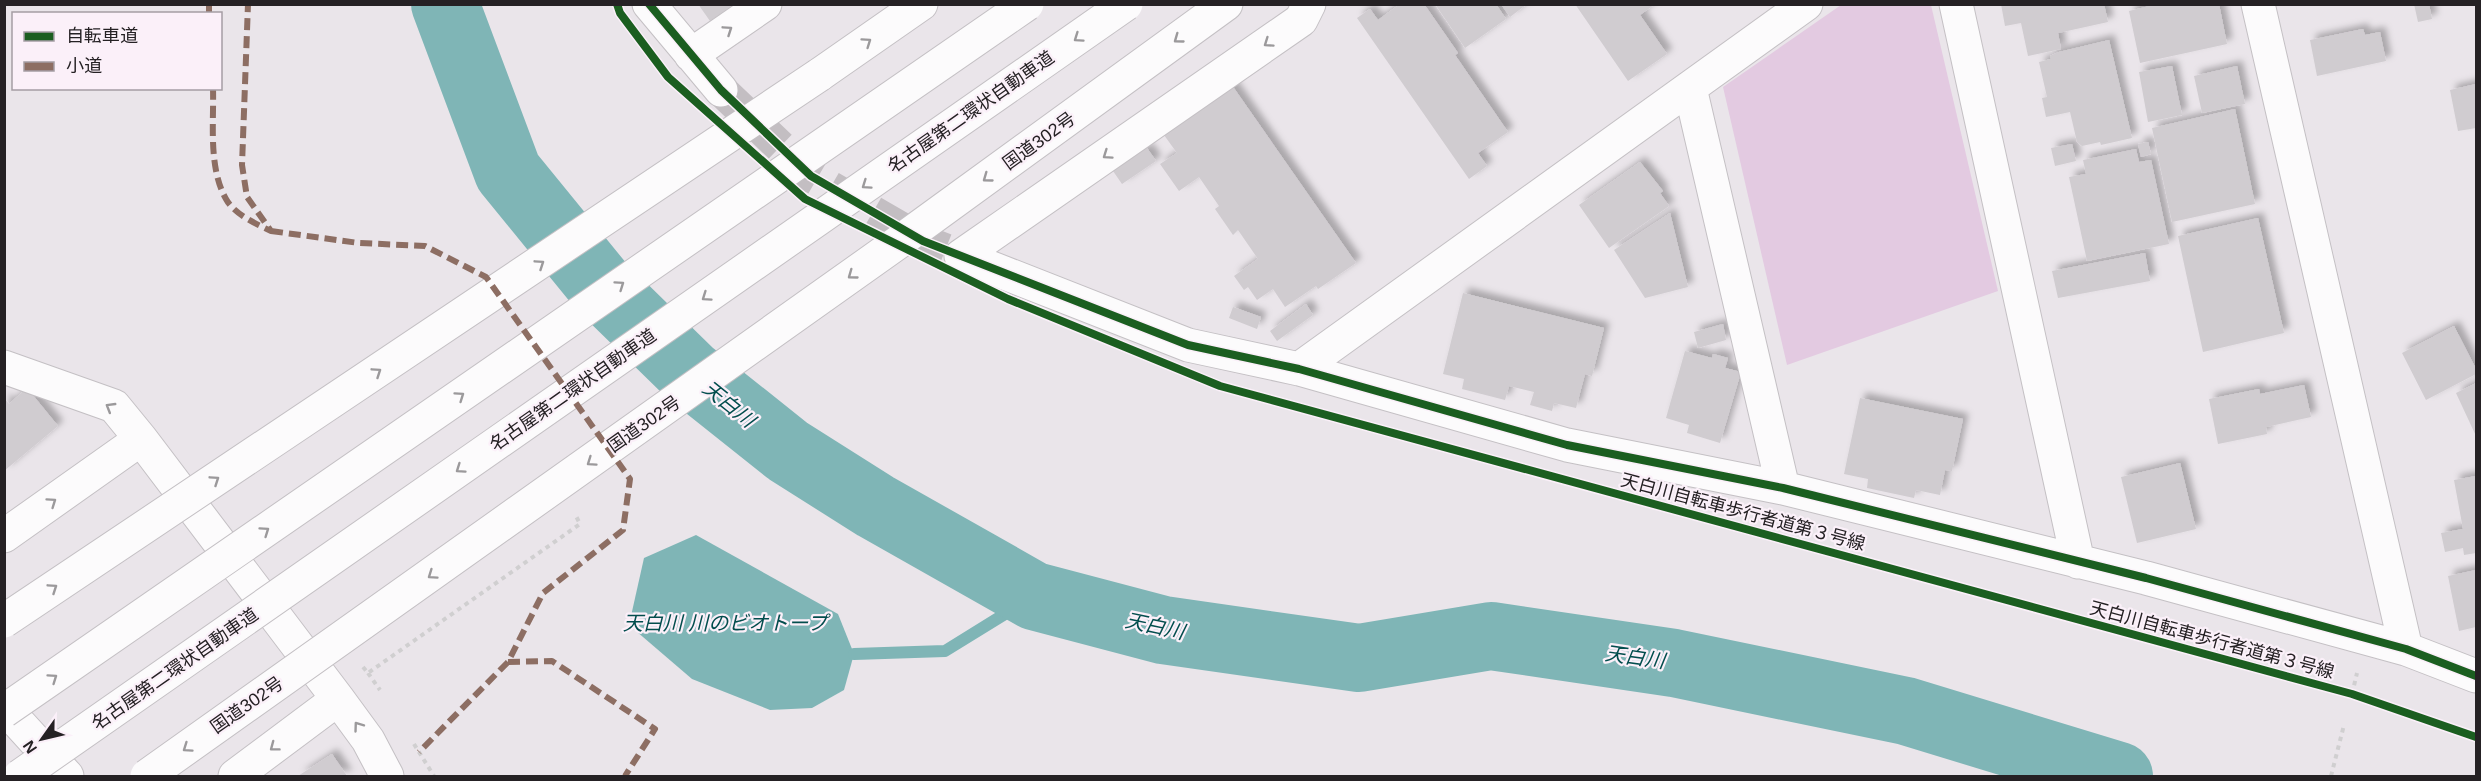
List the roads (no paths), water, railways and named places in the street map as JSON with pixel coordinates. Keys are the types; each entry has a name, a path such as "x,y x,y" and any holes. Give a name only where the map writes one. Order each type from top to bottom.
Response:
{"main road":[{"path":"648,4 721,90"},
{"path":"691,55 765,4"},
{"path":"4,621 819,75 921,4"},
{"path":"67,777 4,709 1027,4"},
{"name":"名古屋第二環状自動車道","path":"20,777 1126,4"},
{"name":"国道302号","path":"147,777 900,241 1226,4"},
{"path":"1309,4 1301,20 961,256 1188,345 1299,369 1567,445 1782,488 2146,578 2406,650 2476,676"},
{"path":"1299,369 1806,4"},
{"path":"1956,4 2079,562"},
{"path":"2258,4 2406,650"},
{"path":"1690,88 1782,488"},
{"path":"4,367 114,406 338,699 368,740 387,777"},
{"path":"4,536 141,439"},
{"path":"235,777 338,699"}],"water":[{"name":"天白川 川のビオトープ","path":"696,535 838,614 854,654 844,690 812,708 770,710 692,679 629,625 644,558"}],"waterway":[{"name":"天白川","path":"445,4 508,172 601,286 690,373 788,451 875,506 1034,596 1163,630 1359,658 1491,636 1674,663 1906,711 2119,776"},
{"path":"854,654 945,651 1034,596"}],"tunnel":[{"path":"721,90 811,176 923,241 961,256"}]}
